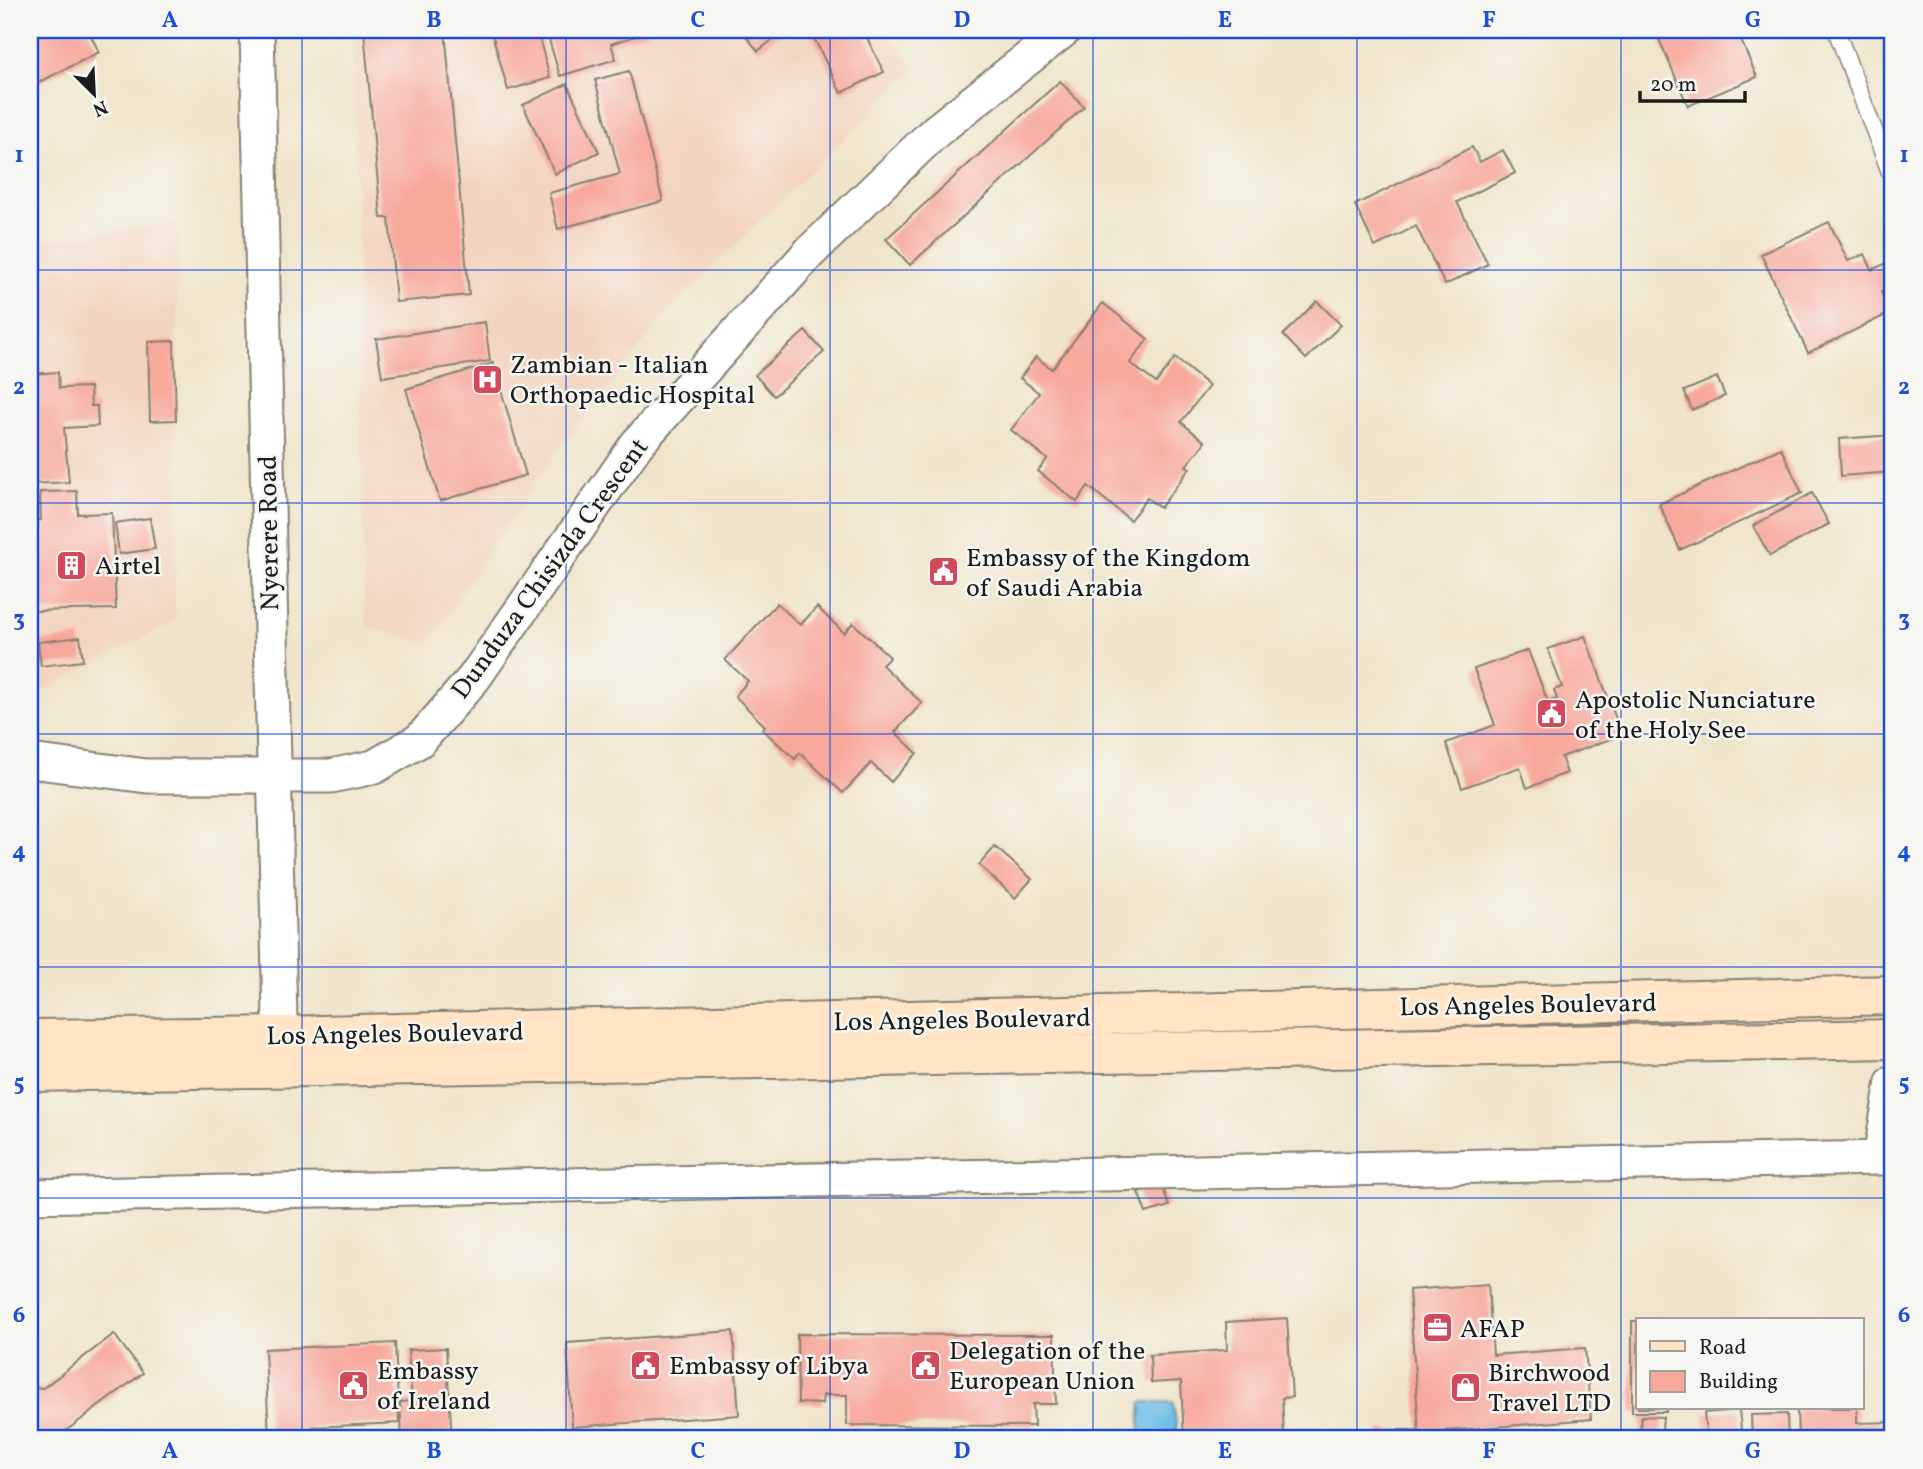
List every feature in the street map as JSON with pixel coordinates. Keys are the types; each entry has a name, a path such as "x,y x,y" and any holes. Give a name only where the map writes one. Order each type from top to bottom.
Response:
{"main road":[{"name":"Los Angeles Boulevard","path":"30,1072 280,1051 1893,995"},
{"name":"Los Angeles Boulevard","path":"30,1039 280,1051 1893,1039"}],"street":[{"name":"Nyerere Road","path":"257,30 280,1051"},
{"name":"Dunduza Chisizda Crescent","path":"30,761 148,776 331,776 374,767 420,740 474,678 637,444 809,253 936,131 1064,30"},
{"path":"30,1196 1880,1158 1893,1083"}],"lane":[{"path":"1836,30 1893,180"}],"shaded area":[{"name":"Zambian - Italian Orthopaedic Hospital","path":"353,30 884,30 916,68 672,307 557,451 428,644 365,626"},
{"path":"178,224 175,621 30,697 30,242"}],"water":[{"path":"1142,1402 1173,1402 1178,1439 1139,1439"}],"building":[{"path":"30,30 51,30 53,33 59,30 88,30 99,52 30,87"},
{"path":"364,30 445,30 469,295 396,302 389,218 381,218"},
{"path":"491,30 537,30 550,78 508,90"},
{"path":"546,30 648,32 611,44 616,59 560,76"},
{"path":"741,30 785,30 758,51"},
{"path":"810,30 863,30 884,72 841,93"},
{"path":"1655,30 1758,30 1740,38 1757,77 1688,106"},
{"path":"629,71 663,201 558,229 549,193 620,174 595,80"},
{"path":"1060,81 1084,107 910,265 886,239"},
{"path":"567,84 599,152 555,174 523,105"},
{"path":"1472,147 1480,162 1503,150 1515,173 1457,202 1488,264 1445,285 1416,226 1375,247 1355,205"},
{"path":"1829,222 1848,261 1865,254 1872,270 1893,260 1893,286 1881,292 1890,313 1808,353 1761,254"},
{"path":"1317,301 1341,325 1306,359 1283,335"},
{"path":"1103,303 1148,339 1130,363 1156,383 1175,358 1209,386 1181,422 1205,442 1186,466 1190,468 1160,508 1147,498 1130,520 1088,486 1077,502 1038,471 1047,459 1011,430 1039,393 1020,378 1036,357 1052,369"},
{"path":"485,322 490,361 382,377 376,339"},
{"path":"805,331 824,352 774,396 755,375"},
{"path":"174,341 176,420 150,421 148,342"},
{"path":"493,363 526,475 440,501 406,389"},
{"path":"58,372 59,388 90,387 91,406 97,406 98,426 64,428 69,482 30,484 30,374"},
{"path":"1717,377 1725,396 1692,410 1684,391"},
{"path":"1893,435 1893,472 1841,476 1839,439"},
{"path":"1781,448 1802,493 1680,550 1659,504"},
{"name":"Airtel","path":"77,491 78,514 112,513 116,609 30,611 30,521 41,520 40,492"},
{"path":"1812,493 1829,524 1770,556 1753,526"},
{"path":"150,518 155,549 119,554 115,523"},
{"path":"777,603 800,625 817,607 844,633 853,623 890,657 882,665 922,703 895,732 917,753 891,782 871,763 843,793 800,753 795,759 762,729 765,726 735,696 748,681 725,660"},
{"name":"Apostolic Nunciature of the Holy See","path":"1585,636 1622,735 1561,757 1567,773 1527,788 1520,767 1462,788 1446,743 1495,725 1474,669 1528,650 1548,702 1557,699 1554,690 1562,687 1548,649"},
{"path":"80,637 83,661 41,666 38,642"},
{"path":"995,847 1032,879 1015,898 979,865"},
{"path":"1162,1185 1169,1206 1146,1213 1138,1192"},
{"path":"1488,1284 1493,1355 1585,1348 1591,1419 1446,1431 1446,1439 1380,1439 1380,1430 1419,1430 1409,1290"},
{"path":"1287,1318 1292,1397 1282,1398 1284,1434 1184,1439 1181,1381 1151,1383 1150,1355 1227,1350 1226,1322"},
{"path":"1632,1321 1636,1321 1636,1410 1666,1412 1632,1412"},
{"path":"733,1331 739,1415 572,1427 567,1343"},
{"path":"114,1334 143,1373 55,1439 30,1439 30,1387 43,1388"},
{"name":"Delegation of the European Union","path":"797,1334 1054,1335 1056,1404 1033,1404 1034,1426 847,1425 847,1395 823,1395 822,1404 798,1403"},
{"path":"395,1343 399,1423 313,1427 313,1439 269,1439 265,1349"},
{"path":"446,1348 452,1439 402,1439 400,1402 412,1401 408,1350"},
{"path":"1739,1410 1742,1439 1707,1439 1704,1413"},
{"path":"1797,1410 1857,1410 1857,1423 1893,1422 1893,1439 1798,1439"},
{"path":"1787,1414 1788,1439 1752,1439 1751,1415"},
{"path":"1641,1416 1663,1417 1661,1439 1640,1439"}],"place":[{"name":"Zambian - Italian Orthopaedic Hospital","path":"487,379"},
{"name":"Airtel","path":"72,565"},
{"name":"Embassy of the Kingdom of Saudi Arabia","path":"943,572"},
{"name":"Apostolic Nunciature of the Holy See","path":"1552,714"},
{"name":"AFAP","path":"1437,1328"},
{"name":"Embassy of Libya","path":"646,1365"},
{"name":"Delegation of the European Union","path":"926,1365"},
{"name":"Embassy of Ireland","path":"354,1385"},
{"name":"Birchwood Travel LTD","path":"1465,1387"}]}
